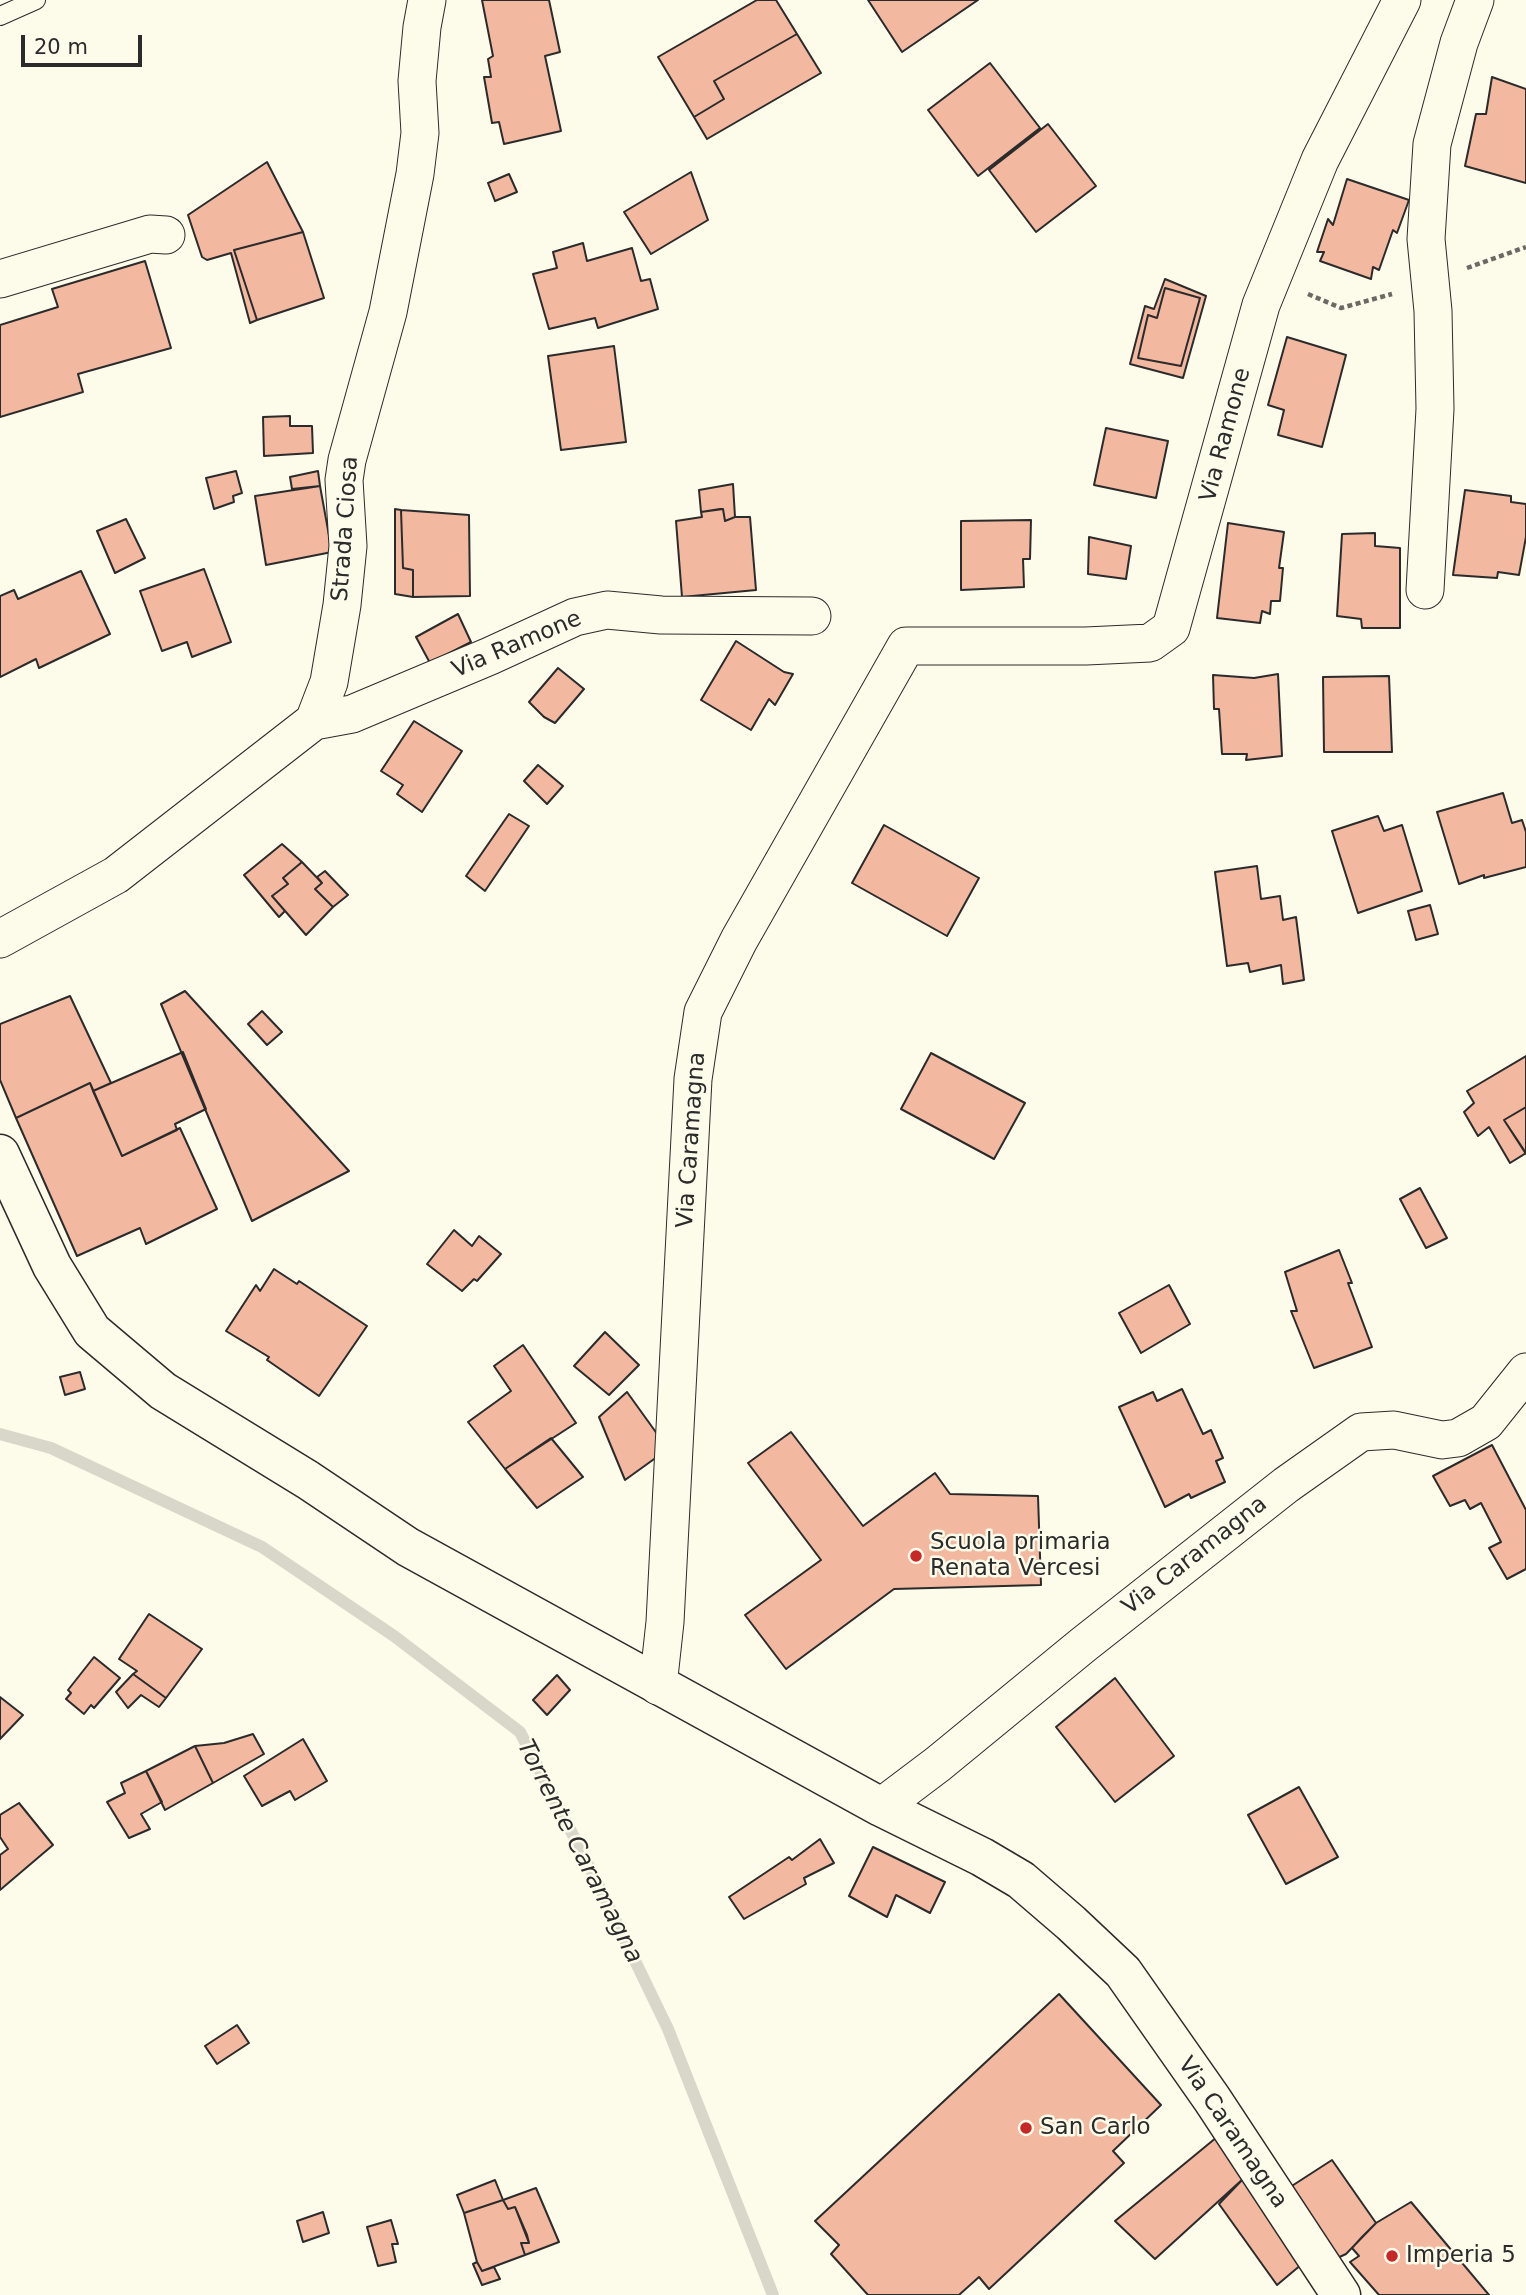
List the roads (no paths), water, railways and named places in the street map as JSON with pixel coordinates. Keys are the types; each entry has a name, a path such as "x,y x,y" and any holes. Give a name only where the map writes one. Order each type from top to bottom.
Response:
{"street":[{"name":"Strada Ciosa","path":"314,721 329,682 342,605 348,546 344,480 347,460 388,312 415,174 420,133 417,81 427,0"},
{"name":"Via Ramone","path":"906,646 1086,646 1150,643 1171,628 1261,305 1320,160 1402,0"},
{"path":"1425,590 1435,409 1426,239 1432,144 1459,43 1475,0"},
{"path":"0,279 150,234 166,235"},
{"name":"Via Ramone","path":"314,721 352,714 575,617 607,610 661,615 812,616"},
{"name":"Via Caramagna","path":"658,1686 665,1622 693,1079 703,1012 746,928 906,646"},
{"path":"0,939 116,875 314,721"},
{"name":"Via Caramagna","path":"0,1154 52,1266 92,1331 163,1391 308,1480 408,1547 658,1686 1021,1880 1124,1972 1212,2099 1333,2292"},
{"name":"Via Caramagna","path":"881,1807 1286,1485 1361,1432 1394,1430 1442,1440 1458,1438 1486,1422 1526,1372"}],"lane":[{"path":"1,12 36,0"}],"waterway":[{"name":"Torrente Caramagna","path":"0,1434 51,1448 262,1547 394,1636 520,1732 668,2029 773,2295"}],"place":[{"name":"Scuola primaria Renata Vercesi","path":"916,1556"},
{"name":"San Carlo","path":"1026,2128"},
{"name":"Imperia 5","path":"1392,2256"}]}
